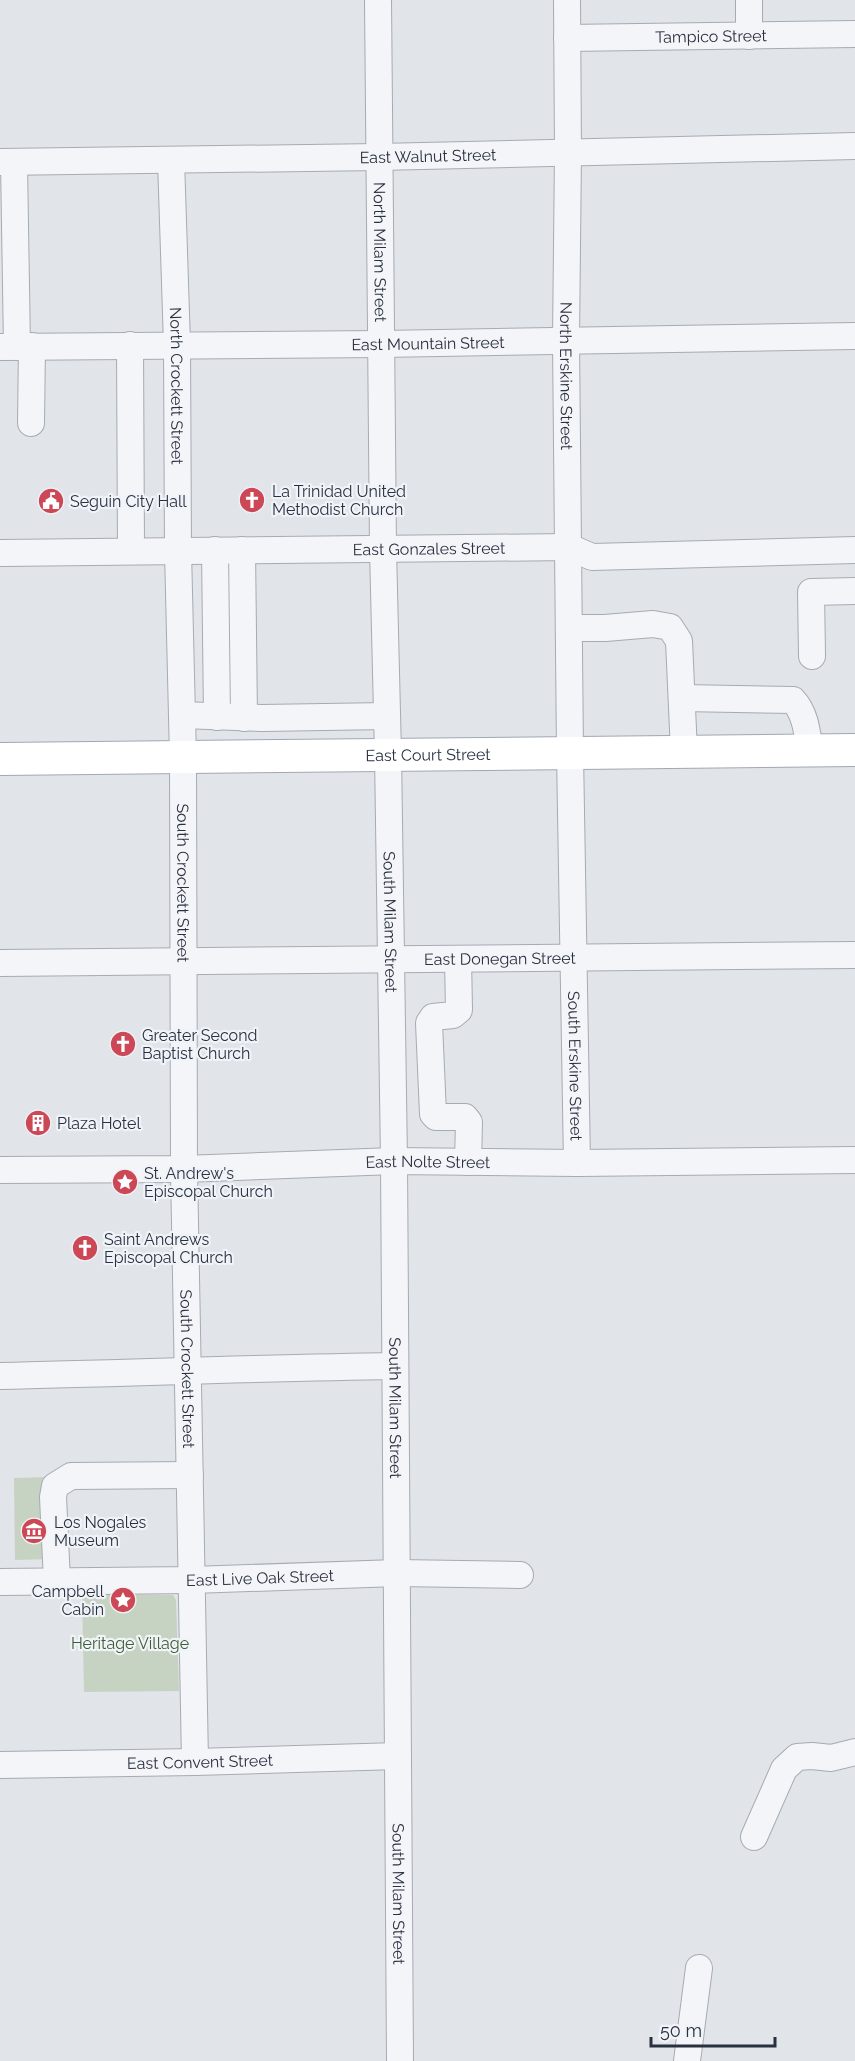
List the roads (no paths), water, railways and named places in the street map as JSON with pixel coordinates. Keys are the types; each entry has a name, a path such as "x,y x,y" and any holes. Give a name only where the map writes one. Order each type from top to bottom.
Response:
{"main road":[{"name":"East Court Street","path":"0,759 855,750"}],"street":[{"name":"North Milam Street","path":"378,0 383,549 388,754"},
{"name":"North Erskine Street","path":"567,0 566,340 570,753"},
{"path":"748,0 749,36"},
{"name":"Tampico Street","path":"567,38 855,34"},
{"name":"East Walnut Street","path":"7,162 379,157 855,146"},
{"name":"North Crockett Street","path":"171,160 177,345 178,551 183,758"},
{"path":"7,162 16,347 31,423"},
{"name":"East Mountain Street","path":"16,347 855,336"},
{"path":"129,345 131,551"},
{"name":"East Gonzales Street","path":"0,553 569,547 592,557 855,550"},
{"path":"215,550 217,717"},
{"path":"242,550 244,718"},
{"path":"812,656 812,592 855,591"},
{"path":"570,628 653,624 670,627 679,641 684,752"},
{"path":"682,698 793,700 800,707 806,724 810,751"},
{"path":"182,715 244,718 387,716"},
{"name":"South Erskine Street","path":"570,753 577,1163"},
{"name":"South Milam Street","path":"388,754 394,1161 400,2061"},
{"name":"South Crockett Street","path":"183,758 184,1169 195,1762"},
{"name":"East Donegan Street","path":"0,963 855,956"},
{"path":"458,958 459,1010 453,1015 433,1017 429,1023 433,1114 436,1117 465,1117 469,1122 468,1162"},
{"name":"East Nolte Street","path":"0,1170 184,1169 394,1161 577,1163 855,1160"},
{"path":"0,1376 189,1372 225,1368 395,1366"},
{"path":"57,1581 53,1497 55,1486 71,1476 190,1474"},
{"name":"East Live Oak Street","path":"0,1582 192,1580 397,1573 520,1575"},
{"path":"754,1837 784,1769 796,1757 843,1755 855,1770"},
{"name":"East Convent Street","path":"0,1765 398,1756"},
{"path":"687,2061 699,1968"}],"place":[{"name":"La Trinidad United Methodist Church","path":"252,500"},
{"name":"Seguin City Hall","path":"51,501"},
{"name":"Greater Second Baptist Church","path":"123,1044"},
{"name":"Plaza Hotel","path":"38,1123"},
{"name":"St. Andrew's Episcopal Church","path":"125,1182"},
{"name":"Saint Andrews Episcopal Church","path":"85,1248"},
{"name":"Los Nogales Museum","path":"34,1531"},
{"name":"Campbell Cabin","path":"123,1600"}],"park label":[{"name":"Heritage Village","path":"130,1643"}]}
